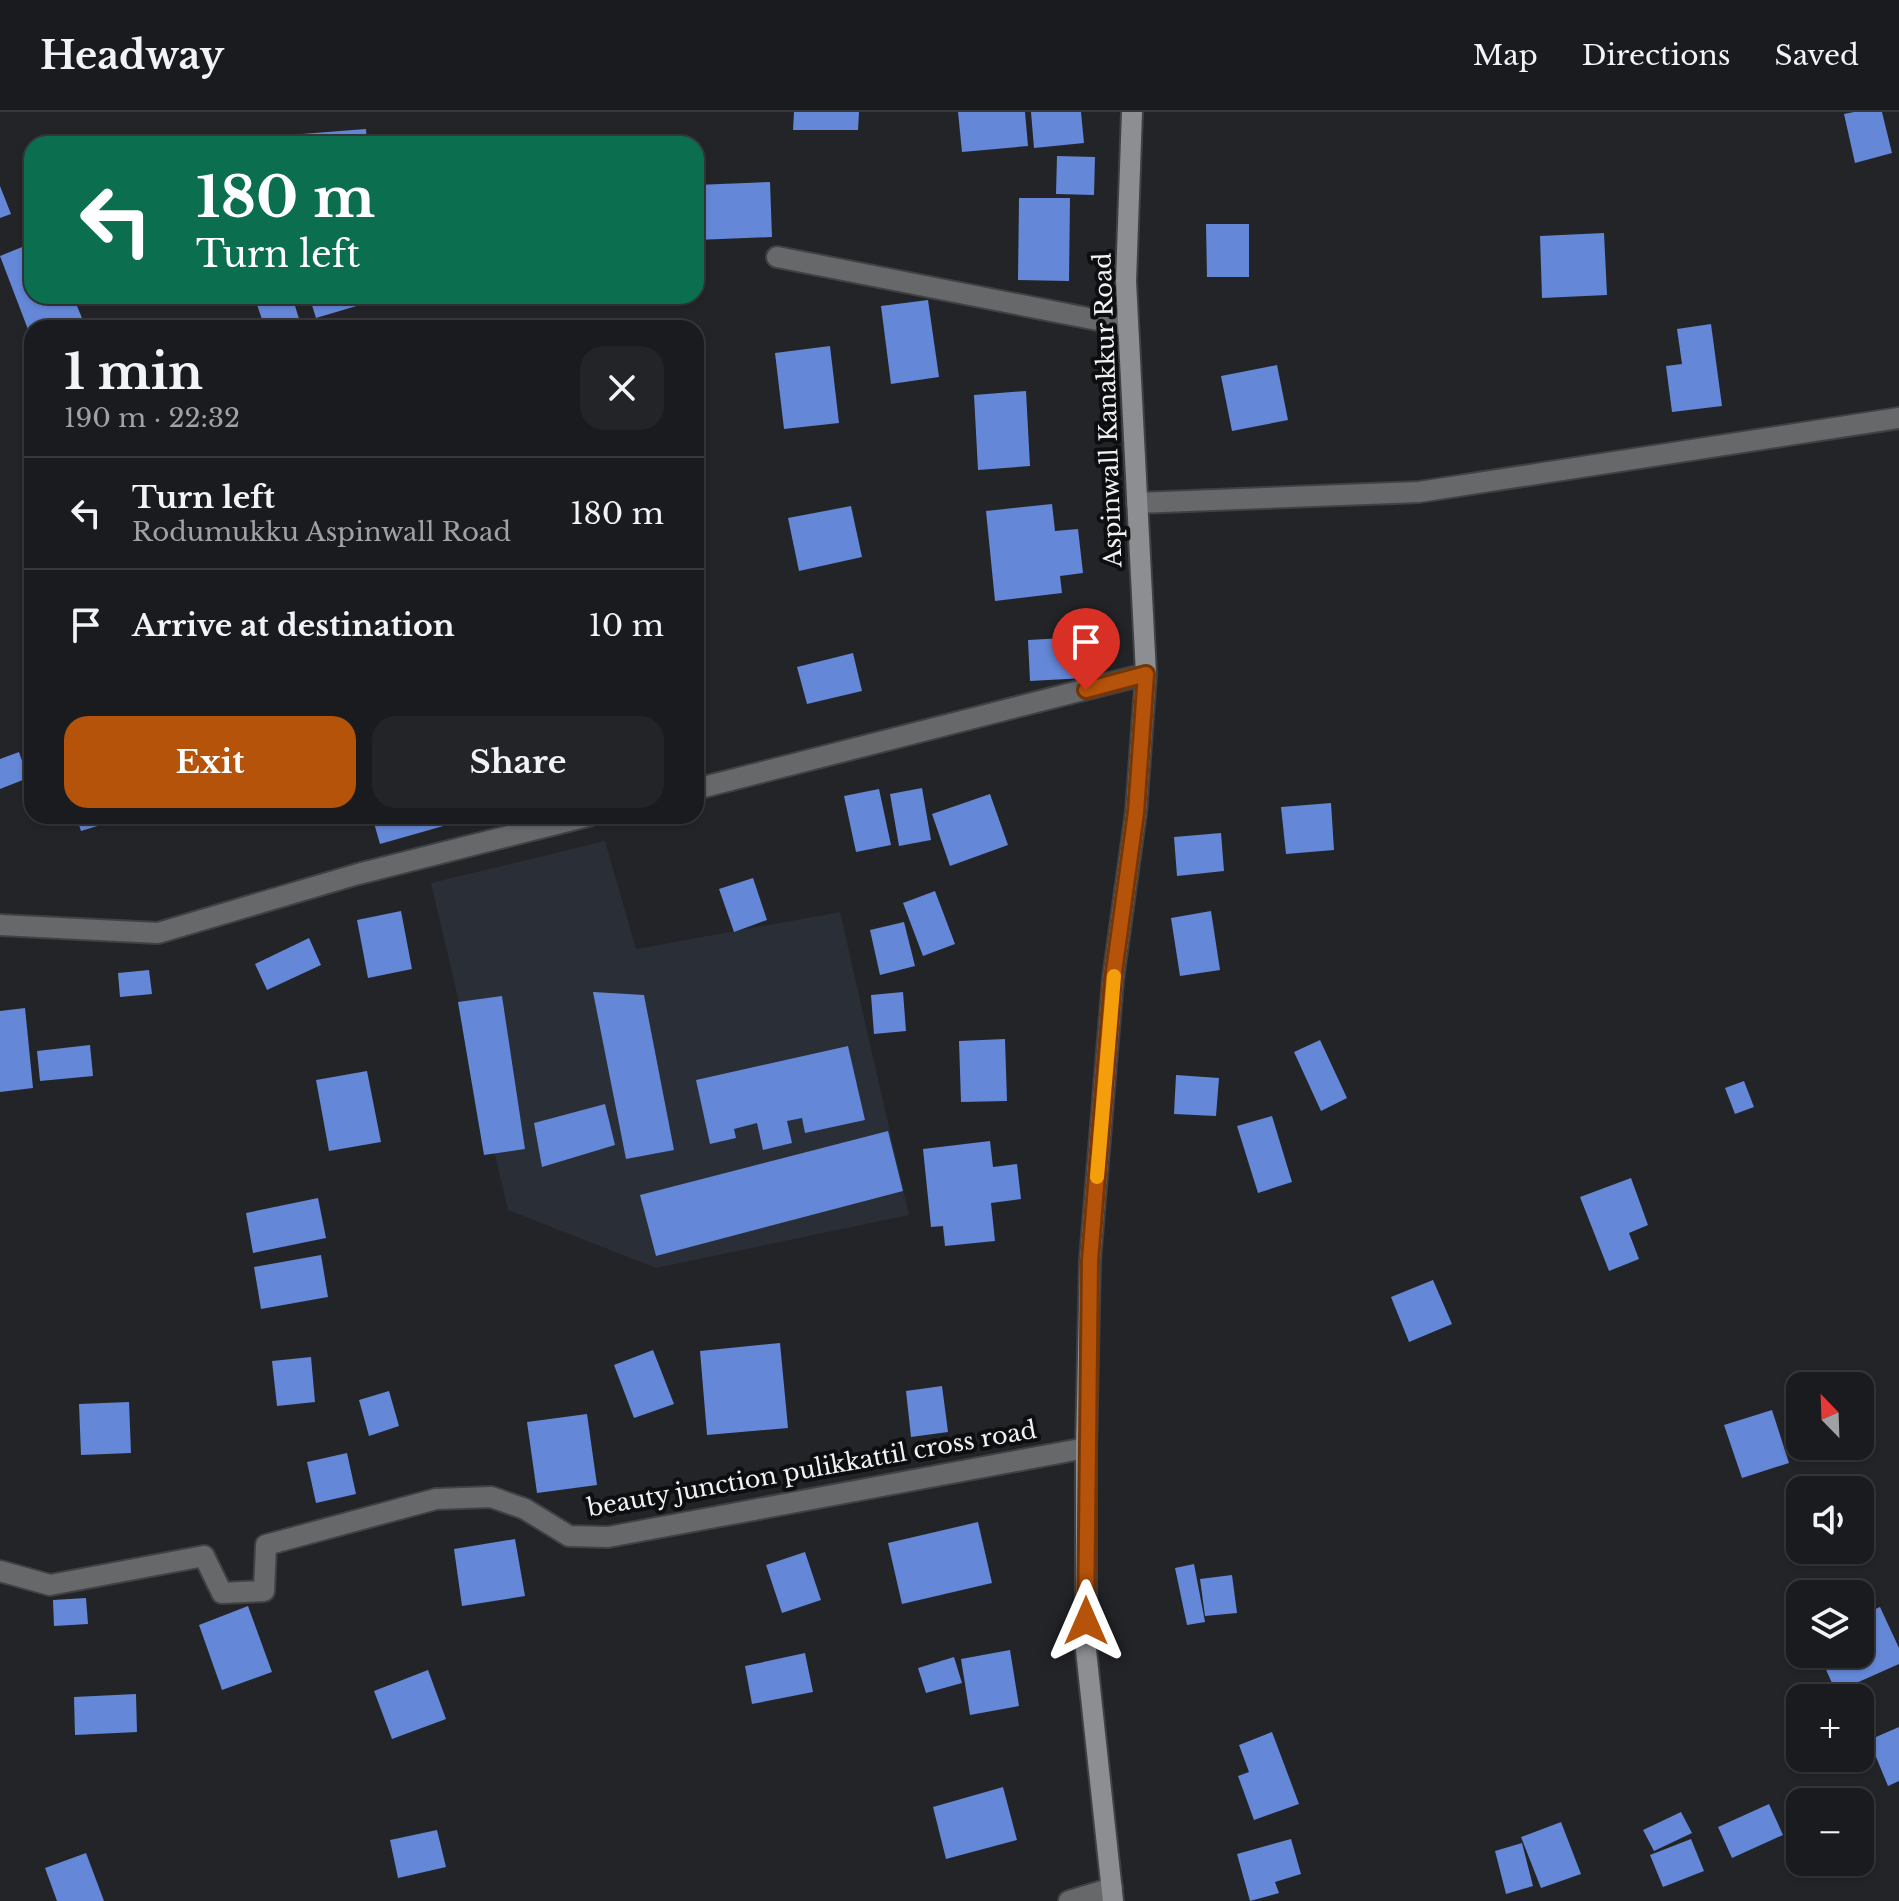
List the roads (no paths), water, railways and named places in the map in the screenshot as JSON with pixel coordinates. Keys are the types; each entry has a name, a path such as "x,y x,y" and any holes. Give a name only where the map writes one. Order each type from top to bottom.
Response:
{"main road":[{"name":"Aspinwall Kanakkur Road","path":"1113,1894 1086,1650 1086,1448 1090,1260 1113,979 1136,812 1146,674 1126,281 1132,112"}],"street":[{"path":"777,257 1128,326"},
{"path":"1137,503 1419,492 1899,418"},
{"path":"704,787 1146,674"},
{"path":"0,925 158,933 358,874 556,824"},
{"name":"beauty junction pulikkattil cross road","path":"0,1571 50,1585 204,1556 222,1593 264,1591 266,1545 436,1499 491,1497 525,1509 569,1536 608,1537 1086,1448"},
{"path":"1069,1901 1113,1894"}]}
